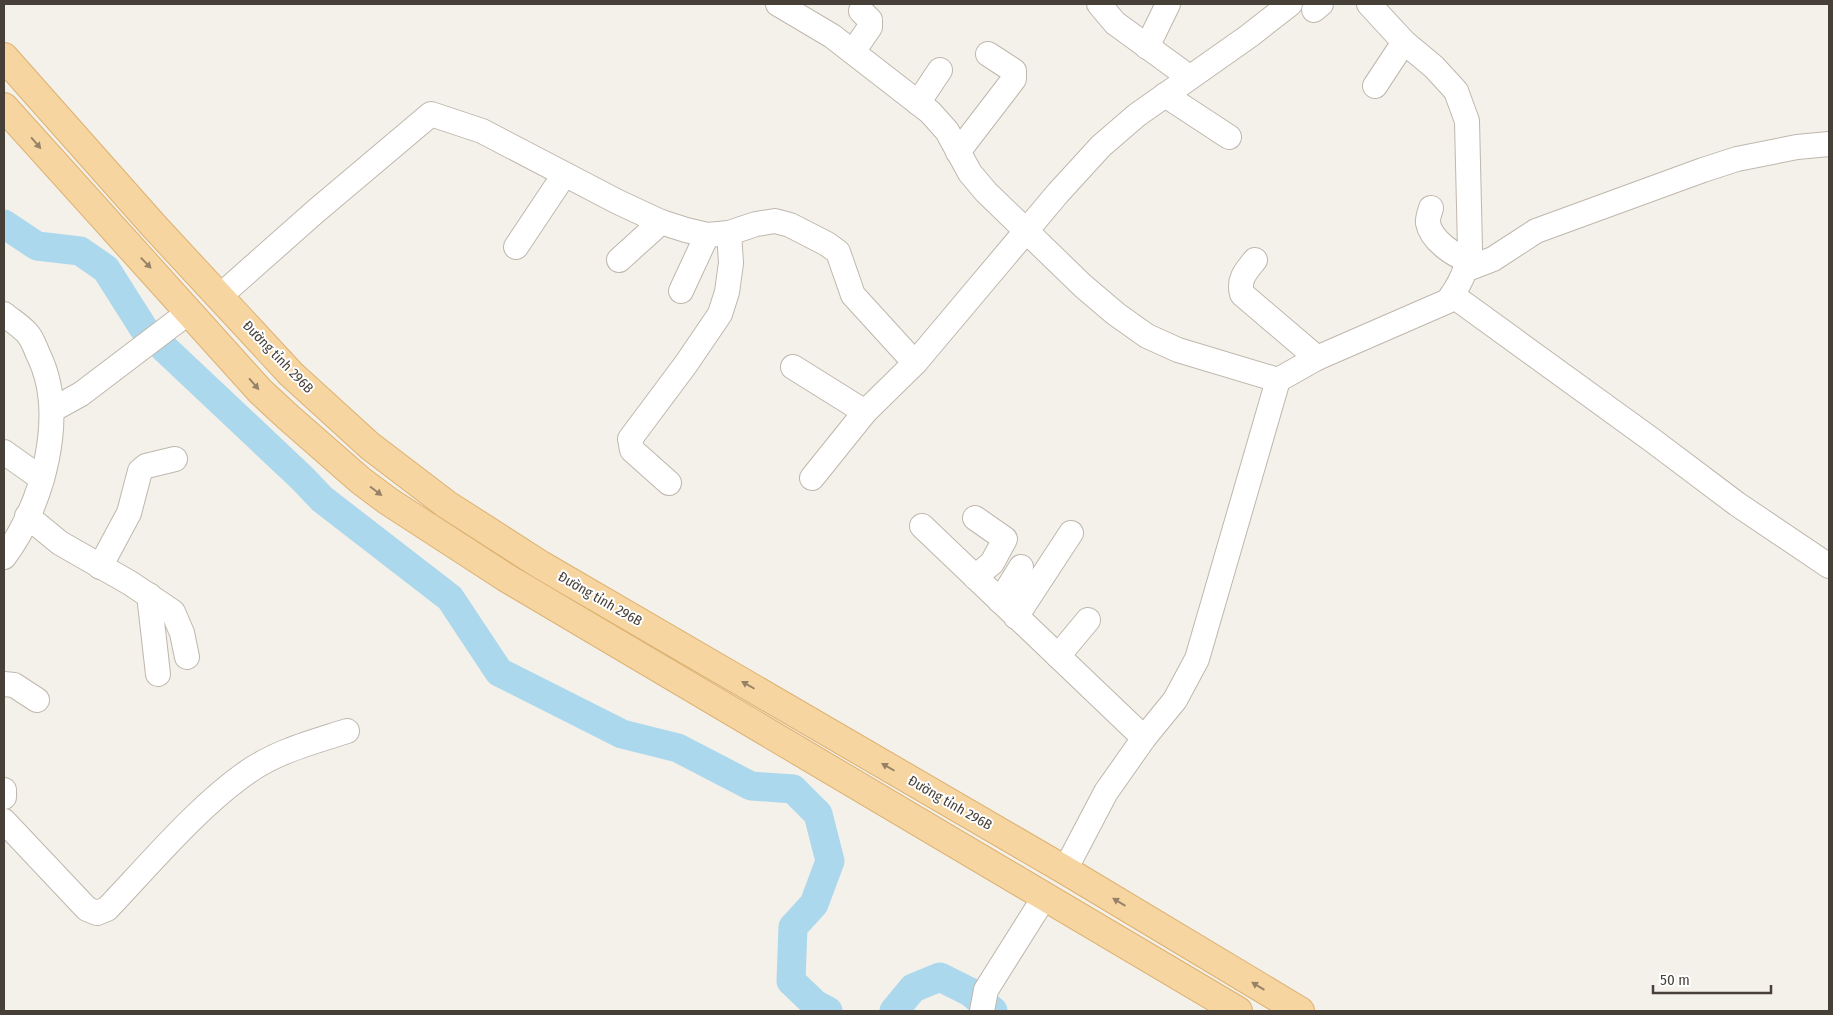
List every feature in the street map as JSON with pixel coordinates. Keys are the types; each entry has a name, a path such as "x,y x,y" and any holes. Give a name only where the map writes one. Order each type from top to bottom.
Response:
{"main road":[{"name":"Đường tỉnh 296B","path":"4,57 134,204 291,374 370,446 446,504 542,565 1065,870 1300,1011"},
{"name":"Đường tỉnh 296B","path":"4,107 281,411 360,480 388,501 505,577 1238,1011"}],"street":[{"path":"778,4 832,36 918,103 947,131 970,174 986,192 1083,286 1147,336 1178,350 1278,380"},
{"path":"1099,4 1115,24 1189,77"},
{"path":"1147,47 1168,4"},
{"path":"812,478 865,412 915,363 1100,146 1166,94 1249,36 1290,4"},
{"path":"1065,870 1106,792 1144,738 1175,700 1197,659 1278,380 1317,358 1448,301 1468,265 1467,120 1456,91 1434,67 1404,42 1369,4"},
{"path":"853,52 870,27 870,20 861,11"},
{"path":"1375,86 1404,42"},
{"path":"958,152 1014,79 1014,71 988,54"},
{"path":"918,103 940,70"},
{"path":"1166,94 1229,138"},
{"path":"220,296 316,211 431,114 482,131 564,175 661,222 718,234 776,221 790,225 827,244 838,252 853,295 915,363"},
{"path":"1468,265 1493,259 1536,231 1737,159 1797,147 1829,144"},
{"path":"516,247 564,175"},
{"path":"1431,208 1428,222 1431,230 1440,243 1468,265"},
{"path":"620,260 661,222"},
{"path":"681,291 718,234"},
{"path":"669,483 632,450 630,439 720,314 731,263 718,234"},
{"path":"1255,260 1243,275 1240,285 1242,294 1317,358"},
{"path":"1452,295 1745,509 1829,566"},
{"path":"52,410 81,394 189,312"},
{"path":"4,314 28,334 45,367 52,410 49,445 42,479 27,516 4,557"},
{"path":"793,367 865,412"},
{"path":"4,452 42,479"},
{"path":"100,568 129,513 140,472 146,466 175,459"},
{"path":"27,516 60,543 149,595 172,612 182,633 187,657"},
{"path":"975,578 992,562 1005,539 976,518"},
{"path":"922,526 1144,738"},
{"path":"1008,609 1071,533"},
{"path":"1008,609 1021,567"},
{"path":"149,595 158,674"},
{"path":"1058,656 1088,620"},
{"path":"4,684 14,685 37,700"},
{"path":"4,821 87,909 97,913 107,908 209,804 249,771 293,748 347,731"},
{"path":"4,790 4,796"},
{"path":"984,1001 1045,896"}],"waterway":[{"path":"4,224 37,246 80,251 106,269 144,329"},
{"path":"163,347 322,499 450,598 499,672 622,734 678,748 751,786 793,789 818,814 830,861 814,904 793,927 791,981 815,1004 828,1011"},
{"path":"894,1011 913,988 940,977 970,992 993,1011"}]}
